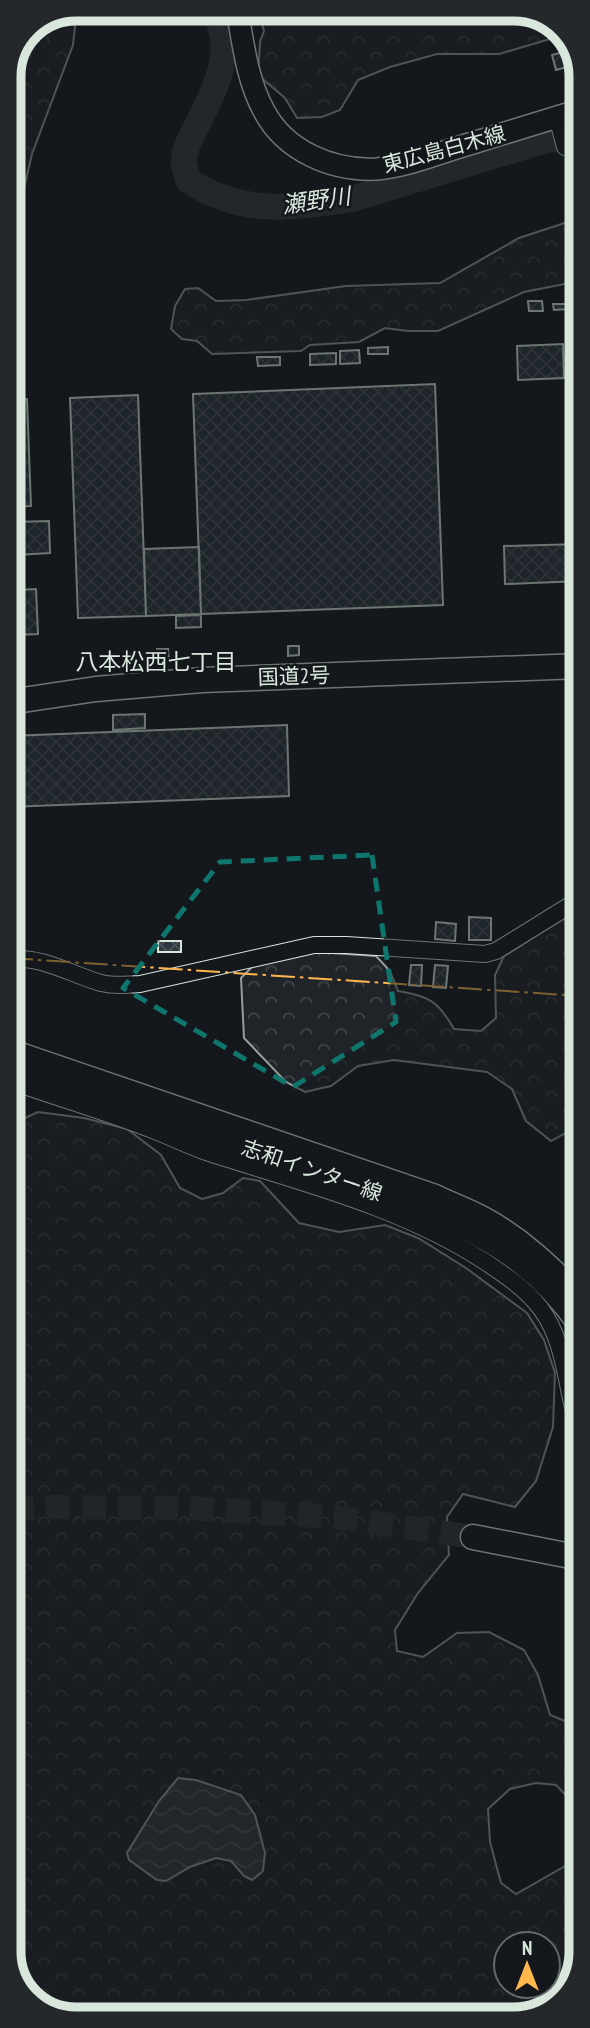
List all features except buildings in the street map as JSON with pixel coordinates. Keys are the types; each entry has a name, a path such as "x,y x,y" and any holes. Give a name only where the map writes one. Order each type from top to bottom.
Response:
{"highway":[{"name":"国道2号","path":"21,700 96,689 202,680 569,666"},
{"path":"473,1537 569,1556"}],"main road":[{"name":"東広島白木線","path":"239,21 252,84 265,113 283,137 311,157 343,167 377,169 414,161 569,113"},
{"name":"志和インター線","path":"21,1054 434,1195 483,1217 522,1242 569,1285"},
{"name":"志和インター線","path":"21,1070 422,1208 471,1230 511,1254 544,1283 569,1313"}],"street":[{"path":"557,117 565,147 569,149"},
{"path":"21,958 39,960 102,983 119,986 140,984 314,945 346,944 485,954 496,951 569,906"},
{"path":"21,1085 154,1130 208,1152 258,1166 380,1209 469,1251 514,1282 541,1310 554,1332 569,1384"}],"highlighted area":[{"path":"372,855 396,1022 293,1087 123,988 220,862"}],"green space":[{"path":"76,21 73,45 32,154 21,201 21,76 25,55 30,45 45,30"},
{"path":"261,21 518,21 535,25 553,38 499,54 437,54 390,67 358,80 340,110 322,117 297,118 285,98 258,75 260,42 264,31"},
{"path":"569,222 569,283 524,292 438,331 385,328 359,342 310,345 301,351 212,354 197,341 182,339 171,329 175,306 185,289 198,288 216,301 246,300 346,286 440,283 519,238"},
{"path":"569,915 569,1131 551,1141 526,1121 512,1089 487,1072 394,1060 358,1066 331,1086 305,1092 286,1082 244,1038 241,978 252,967 317,952 376,956 390,971 398,991 432,1001 454,1029 481,1031 496,1018 495,975 504,956"},
{"path":"38,1112 84,1118 127,1129 161,1155 180,1188 202,1199 223,1193 243,1178 260,1181 299,1223 339,1232 385,1225 418,1238 466,1268 527,1313 544,1340 555,1373 553,1427 536,1481 515,1507 463,1494 447,1517 449,1555 418,1593 395,1630 397,1651 423,1657 457,1633 489,1632 524,1650 538,1675 550,1715 569,1723 569,1799 556,1785 536,1783 510,1789 488,1809 490,1842 501,1883 516,1894 569,1864 569,1959 562,1980 562,1930 492,1930 492,2000 542,2000 525,2006 72,2007 45,1998 28,1980 21,1952 21,1120"}],"water":[{"path":"178,1778 196,1780 241,1795 255,1815 265,1853 263,1871 252,1880 244,1876 231,1861 216,1858 190,1867 166,1881 157,1880 129,1860 127,1853 159,1801"}],"waterway":[{"name":"瀬野川","path":"219,21 223,38 221,67 212,95 186,148 184,164 188,180 227,199 268,206 309,205 352,199 546,140 569,137"}],"tunnel":[{"path":"21,1509 189,1508 334,1517 473,1537"}],"power":[{"path":"21,959 569,995"}],"district":[{"name":"八本松西七丁目","path":"156,661"}]}
